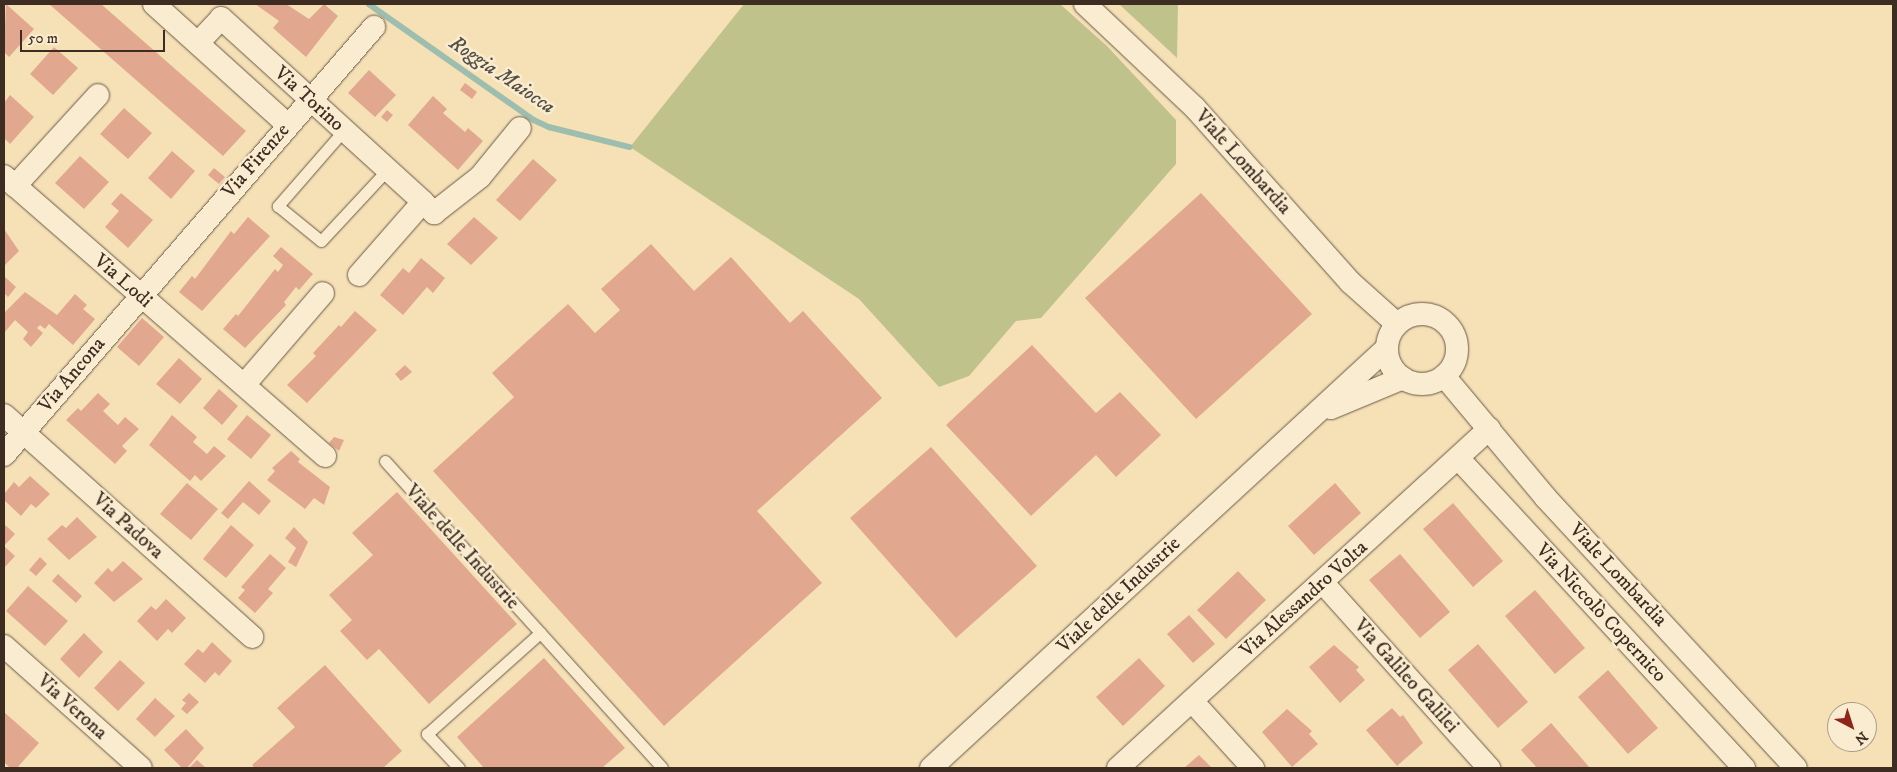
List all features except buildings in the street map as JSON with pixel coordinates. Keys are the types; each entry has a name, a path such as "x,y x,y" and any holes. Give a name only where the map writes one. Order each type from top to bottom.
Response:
{"street":[{"name":"Via Torino","path":"154,4 288,125"},
{"name":"Viale Lombardia","path":"1085,4 1196,108 1350,282 1397,324"},
{"name":"Via Torino","path":"198,43 221,18 422,202"},
{"name":"Via Firenze","path":"139,295 374,27"},
{"path":"10,181 98,95"},
{"path":"359,274 422,202 434,213 480,177 520,128"},
{"name":"Via Lodi","path":"10,181 325,456"},
{"path":"244,385 323,292"},
{"name":"Via Ancona","path":"4,455 139,295"},
{"path":"1417,314 1428,314 1448,325 1458,346 1454,362 1444,376 1424,384 1403,378 1394,370 1387,348 1397,324 1417,314"},
{"name":"Viale delle Industrie","path":"932,768 1387,348"},
{"name":"Viale Lombardia","path":"1444,376 1546,497 1796,768"},
{"name":"Viale delle Industrie","path":"1307,422 1344,400 1403,378"},
{"name":"Via Padova","path":"4,415 252,637"},
{"name":"Via Alessandro Volta","path":"1118,768 1323,583 1489,429"},
{"name":"Via Niccolò Copernico","path":"1458,458 1744,768"},
{"name":"Via Galileo Galilei","path":"1323,583 1489,768"},
{"name":"Via Verona","path":"4,646 141,768"},
{"path":"1192,701 1253,768"}],"lane":[{"path":"344,130 278,206 321,241 387,170"},
{"name":"Viale delle Industrie","path":"385,461 662,768"},
{"path":"459,768 426,734 540,633"}],"green space":[{"path":"744,4 1060,4 1107,46 1176,120 1176,164 1041,318 1016,321 969,376 939,387 859,299 630,147"},
{"path":"1119,4 1178,4 1177,58"}],"waterway":[{"name":"Roggia Maiocca","path":"369,4 534,120 549,127 630,147"}]}
